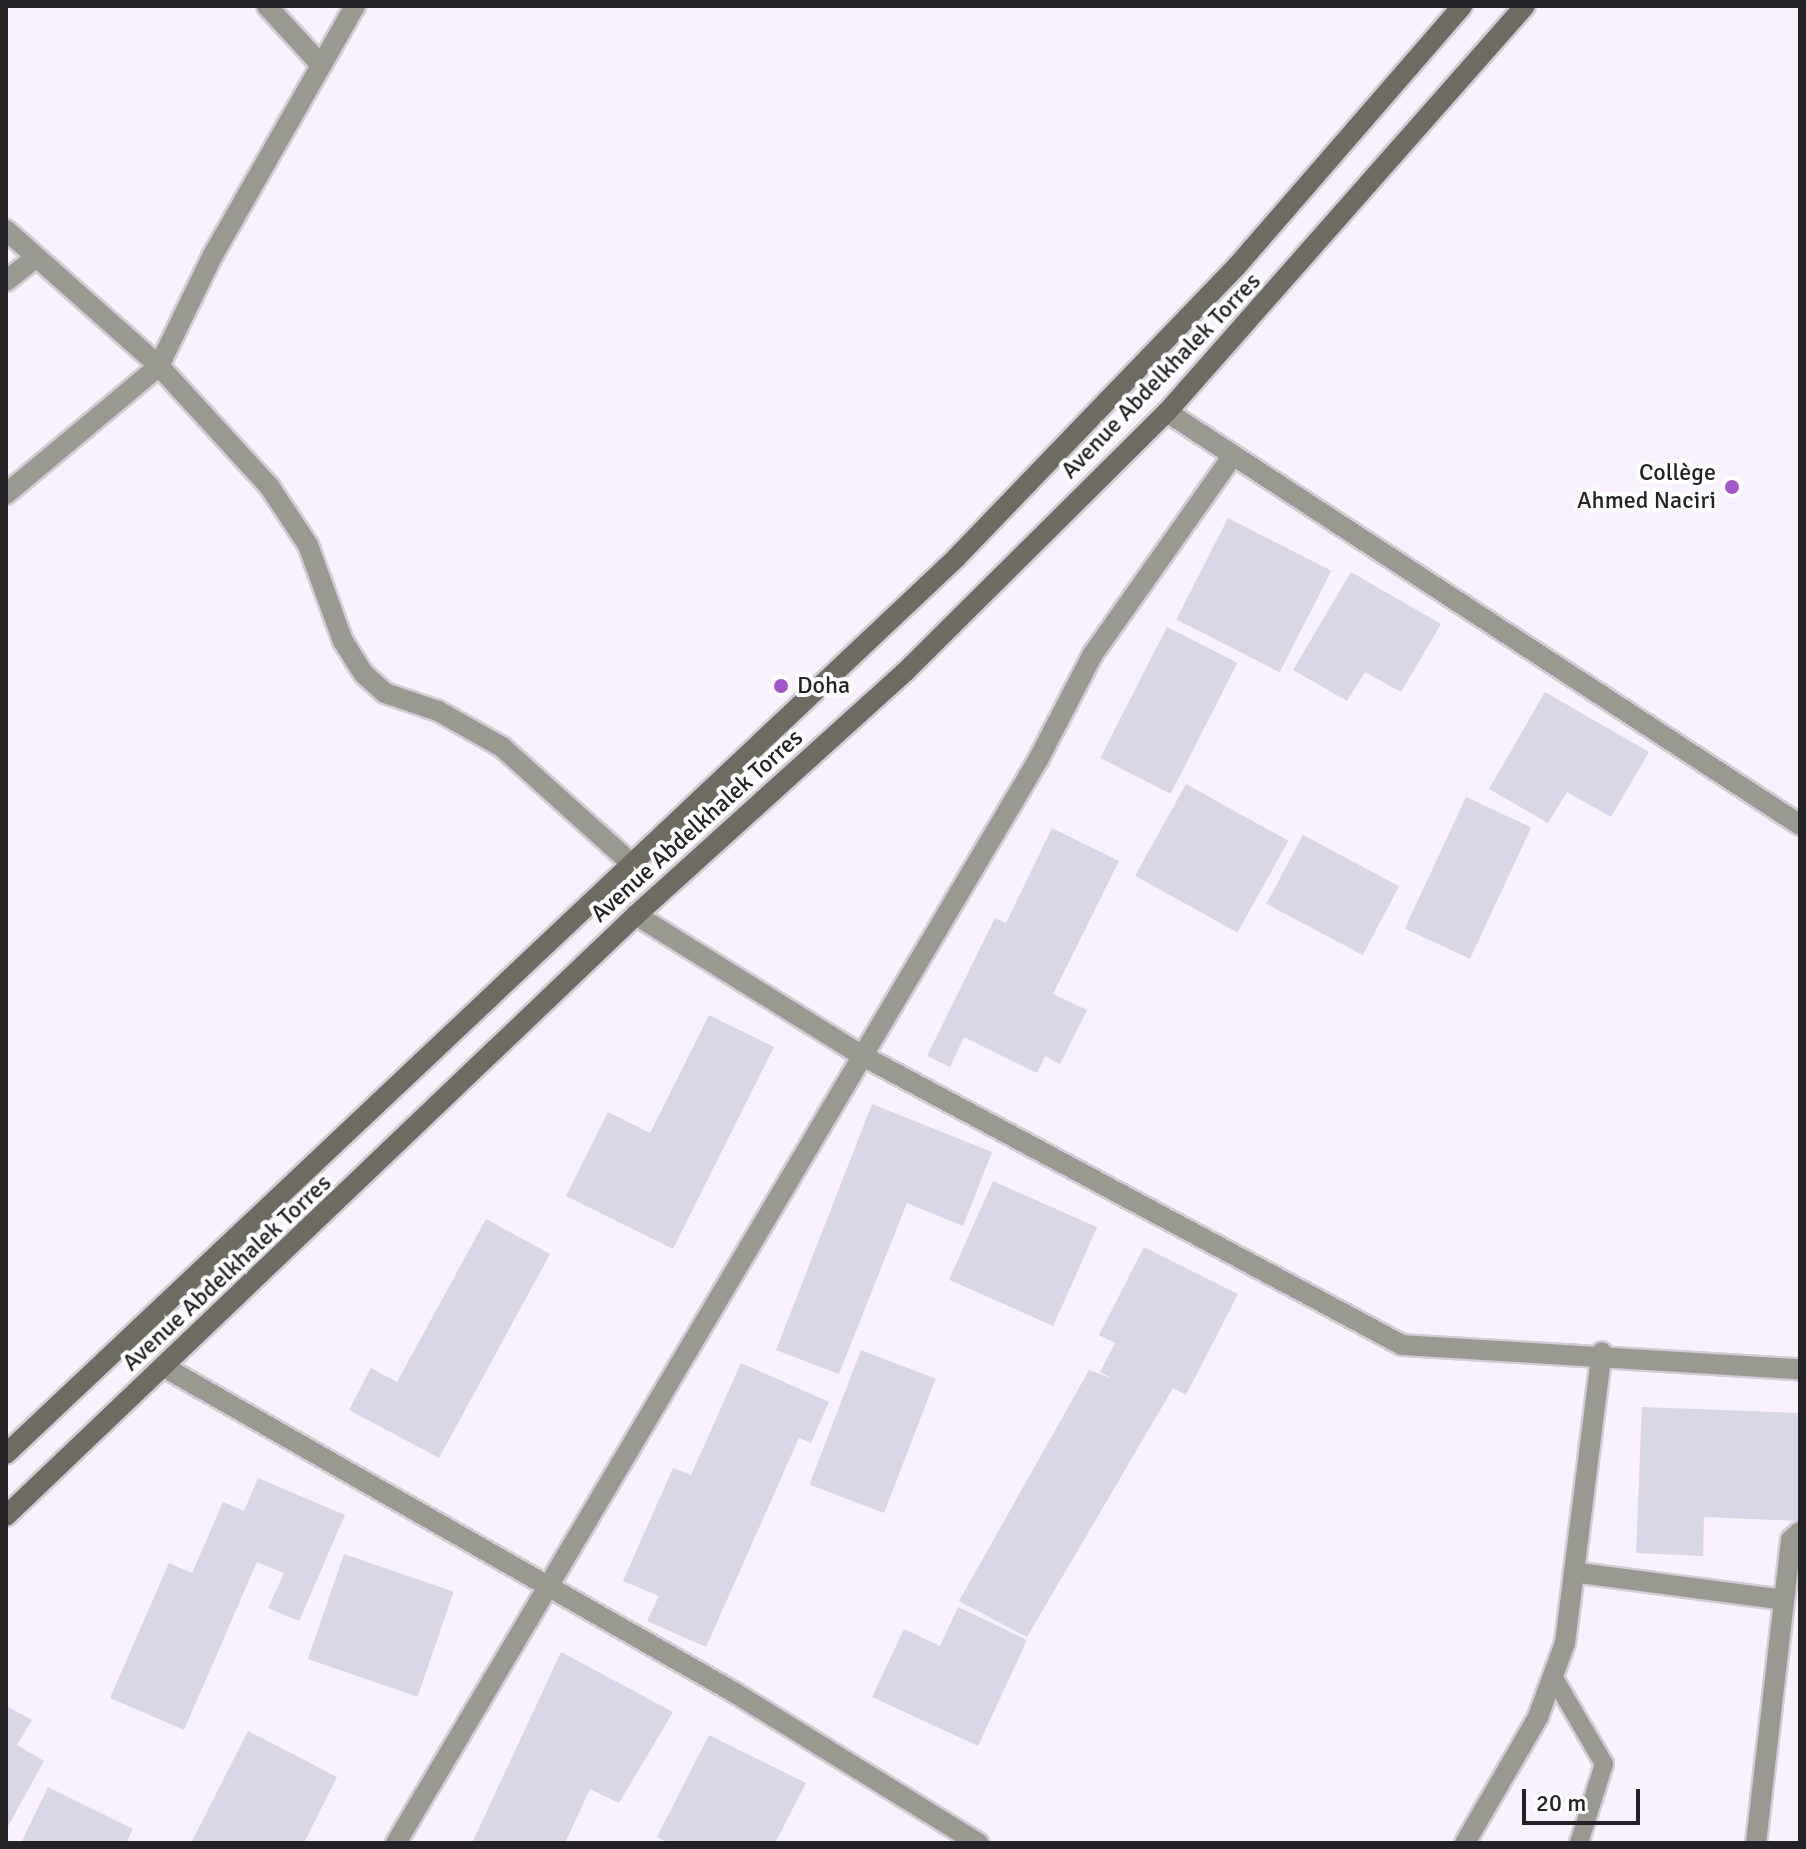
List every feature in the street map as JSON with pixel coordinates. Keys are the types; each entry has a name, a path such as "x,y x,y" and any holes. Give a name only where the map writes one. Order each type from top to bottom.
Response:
{"street":[{"path":"267,6 321,65"},
{"path":"6,494 159,366 355,6"},
{"name":"Avenue Abdelkhalek Torres","path":"6,1454 631,863 1100,412 1462,6"},
{"name":"Avenue Abdelkhalek Torres","path":"6,1516 636,915 905,672 1167,412 1525,6"},
{"path":"6,230 159,366 294,522 364,674 385,693 438,711 502,747 631,863"},
{"path":"6,281 35,258"},
{"path":"1167,412 1800,825"},
{"path":"396,1843 549,1593 1100,643 1232,457"},
{"path":"636,915 861,1055 1402,1345 1602,1352 1800,1369"},
{"path":"1465,1843 1554,1678 1579,1573 1602,1352"},
{"path":"164,1367 549,1593 735,1693 978,1843"},
{"path":"1756,1843 1791,1540 1800,1532"},
{"path":"1579,1573 1783,1600"}],"lane":[{"path":"1554,1678 1604,1764 1579,1843"}],"building":[{"path":"1228,518 1331,571 1280,672 1176,620"},
{"path":"1351,572 1441,624 1401,692 1365,672 1347,701 1293,670"},
{"path":"1167,627 1237,663 1171,794 1100,758"},
{"path":"1545,692 1649,752 1611,817 1567,792 1548,823 1489,789"},
{"path":"1186,784 1288,841 1237,933 1135,876"},
{"path":"1466,797 1531,827 1470,959 1405,928"},
{"path":"1052,828 1119,861 1053,994 1087,1010 1060,1064 1045,1056 1037,1073 964,1037 950,1067 927,1056 995,918 1006,923"},
{"path":"1303,835 1399,886 1363,955 1266,904"},
{"path":"709,1015 774,1047 673,1249 566,1196 608,1112 650,1133"},
{"path":"872,1104 992,1152 963,1226 907,1203 839,1374 776,1350"},
{"path":"993,1181 1097,1227 1053,1326 949,1280"},
{"path":"486,1219 550,1254 439,1458 349,1410 371,1368 397,1382"},
{"path":"1144,1247 1238,1294 1186,1395 1173,1388 1027,1637 959,1601 1089,1370 1116,1380 1100,1372 1115,1343 1099,1335"},
{"path":"861,1350 936,1379 884,1513 809,1484"},
{"path":"741,1363 829,1402 811,1443 799,1438 706,1647 647,1621 659,1596 623,1581 673,1468 691,1475"},
{"path":"1642,1407 1800,1413 1800,1521 1704,1517 1703,1556 1636,1553"},
{"path":"258,1478 345,1515 299,1621 268,1608 284,1573 257,1562 184,1730 110,1698 169,1563 192,1573 223,1502 244,1511"},
{"path":"344,1554 454,1592 418,1697 308,1659"},
{"path":"958,1607 1027,1640 978,1746 872,1697 904,1629 940,1646"},
{"path":"561,1652 673,1712 619,1803 590,1789 565,1843 472,1843"},
{"path":"6,1706 32,1720 17,1745 44,1761 6,1830"},
{"path":"248,1731 337,1777 304,1843 191,1843"},
{"path":"709,1735 806,1783 775,1843 670,1843 657,1837"},
{"path":"48,1787 133,1829 126,1843 21,1843"}],"place":[{"name":"Collège Ahmed Naciri","path":"1732,487"},
{"name":"Doha","path":"781,686"}]}
